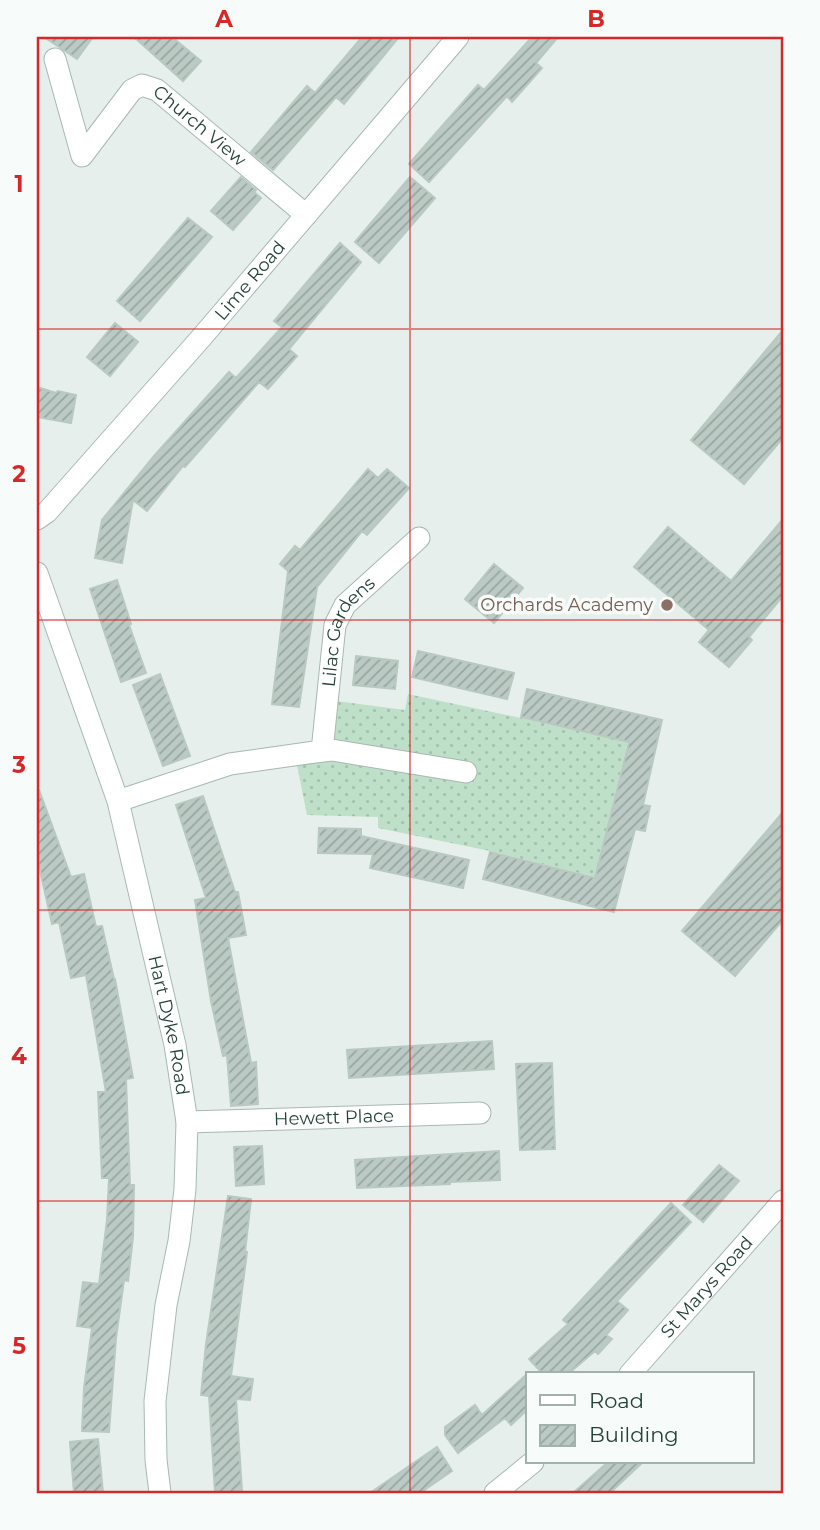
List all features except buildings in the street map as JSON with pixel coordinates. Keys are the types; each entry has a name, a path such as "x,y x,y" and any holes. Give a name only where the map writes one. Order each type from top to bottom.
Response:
{"street":[{"name":"Lime Road","path":"37,519 47,512 83,471 458,37"},
{"name":"Church View","path":"55,59 82,156 132,90 142,85 157,90 306,215"},
{"name":"Lilac Gardens","path":"322,751 335,625 345,605 419,538"},
{"name":"Hart Dyke Road","path":"37,573 118,801 175,1045 187,1122 185,1189 179,1241 166,1305 155,1401 156,1460 160,1493"},
{"path":"118,801 230,764 332,750 466,772"},
{"name":"Hewett Place","path":"187,1122 480,1113"},
{"name":"St Marys Road","path":"632,1372 783,1201"},
{"path":"504,1491 531,1464"}],"green space":[{"path":"408,694 628,741 595,877 490,851 378,828 378,817 307,815 296,760 332,759 336,701 405,710"}],"place":[{"name":"Orchards Academy","path":"667,605"}]}
